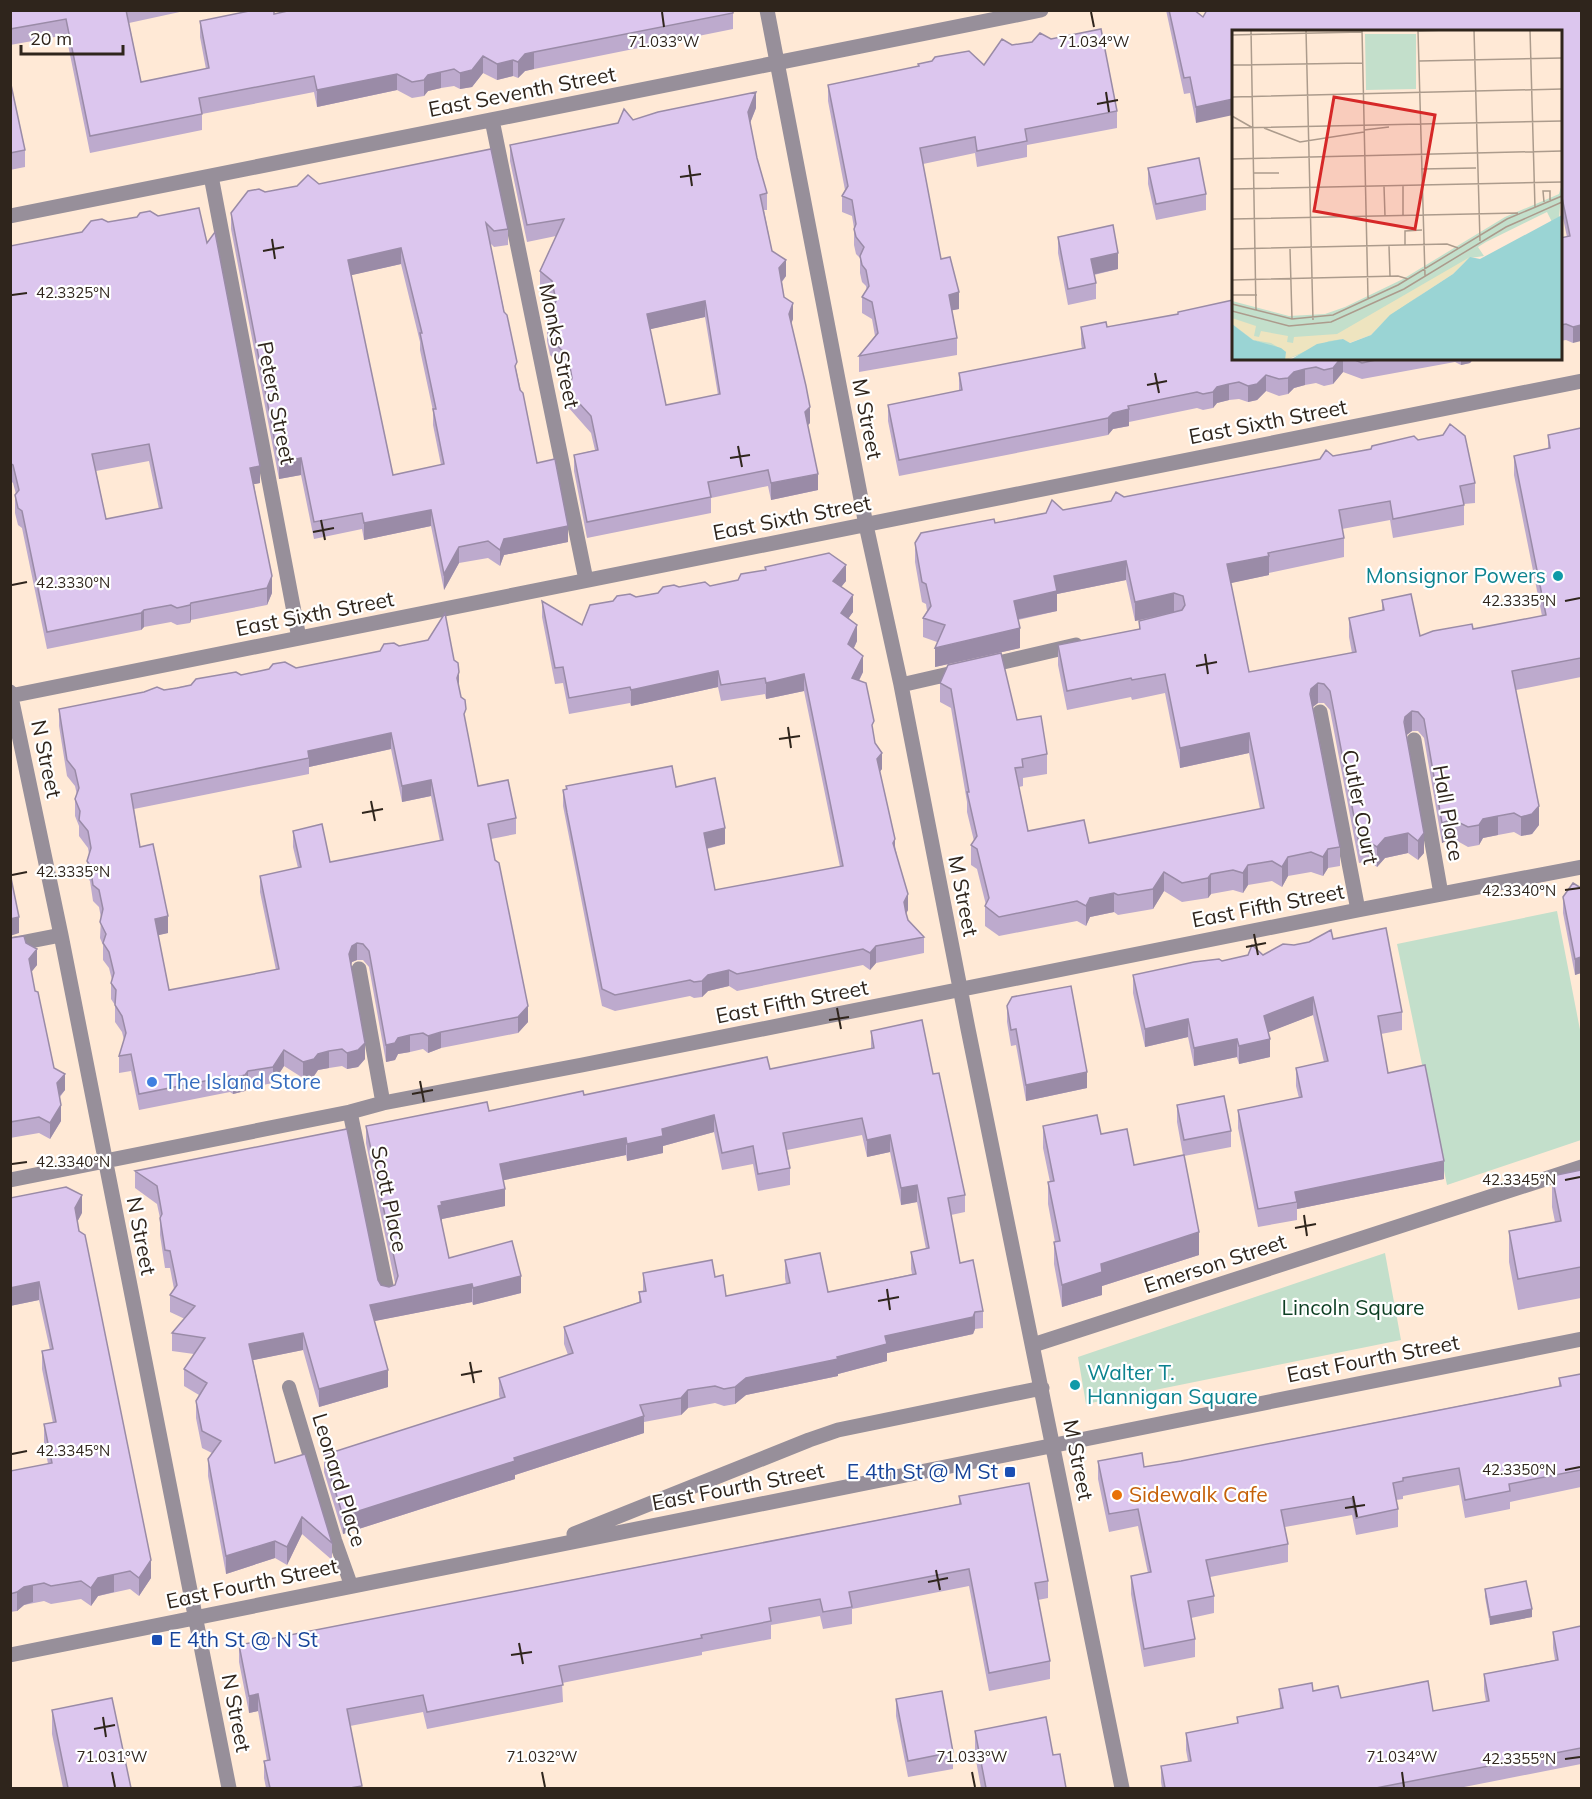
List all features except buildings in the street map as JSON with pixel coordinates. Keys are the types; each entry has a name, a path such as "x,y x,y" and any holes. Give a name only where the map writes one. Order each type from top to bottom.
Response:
{"street":[{"name":"M Street","path":"767,10 866,525 902,685 960,990 1122,1788"},
{"name":"East Seventh Street","path":"10,216 1041,10"},
{"name":"Monks Street","path":"492,120 586,580"},
{"name":"Peters Street","path":"211,176 299,639"},
{"name":"East Sixth Street","path":"11,695 1581,381"},
{"path":"902,685 1094,641"},
{"name":"N Street","path":"11,695 61,935 229,1788"},
{"name":"Cutler Court","path":"1320,712 1358,910"},
{"name":"Hall Place","path":"1414,740 1441,894"},
{"name":"East Fifth Street","path":"10,1180 350,1112 383,1103 1581,867"},
{"path":"10,945 61,935"},
{"path":"358,969 383,1103"},
{"name":"Scott Place","path":"350,1112 388,1295"},
{"name":"Emerson Street","path":"1033,1345 1581,1167"},
{"name":"East Fourth Street","path":"10,1655 1581,1339"},
{"name":"East Fourth Street","path":"538,1549 838,1430 1042,1388"}],"lane":[{"name":"Leonard Place","path":"289,1387 335,1540 351,1585"}],"green space":[{"path":"1557,911 1581,1035 1581,1140 1447,1185 1397,944"},
{"name":"Lincoln Square","path":"1385,1253 1401,1340 1086,1404 1078,1357"}],"place":[{"name":"Monsignor Powers","path":"1558,576"},
{"name":"The Island Store","path":"152,1082"},
{"name":"Walter T. Hannigan Square","path":"1075,1385"},
{"name":"E 4th St @ M St","path":"1010,1472"},
{"name":"Sidewalk Cafe","path":"1117,1495"},
{"name":"E 4th St @ N St","path":"157,1640"}]}
